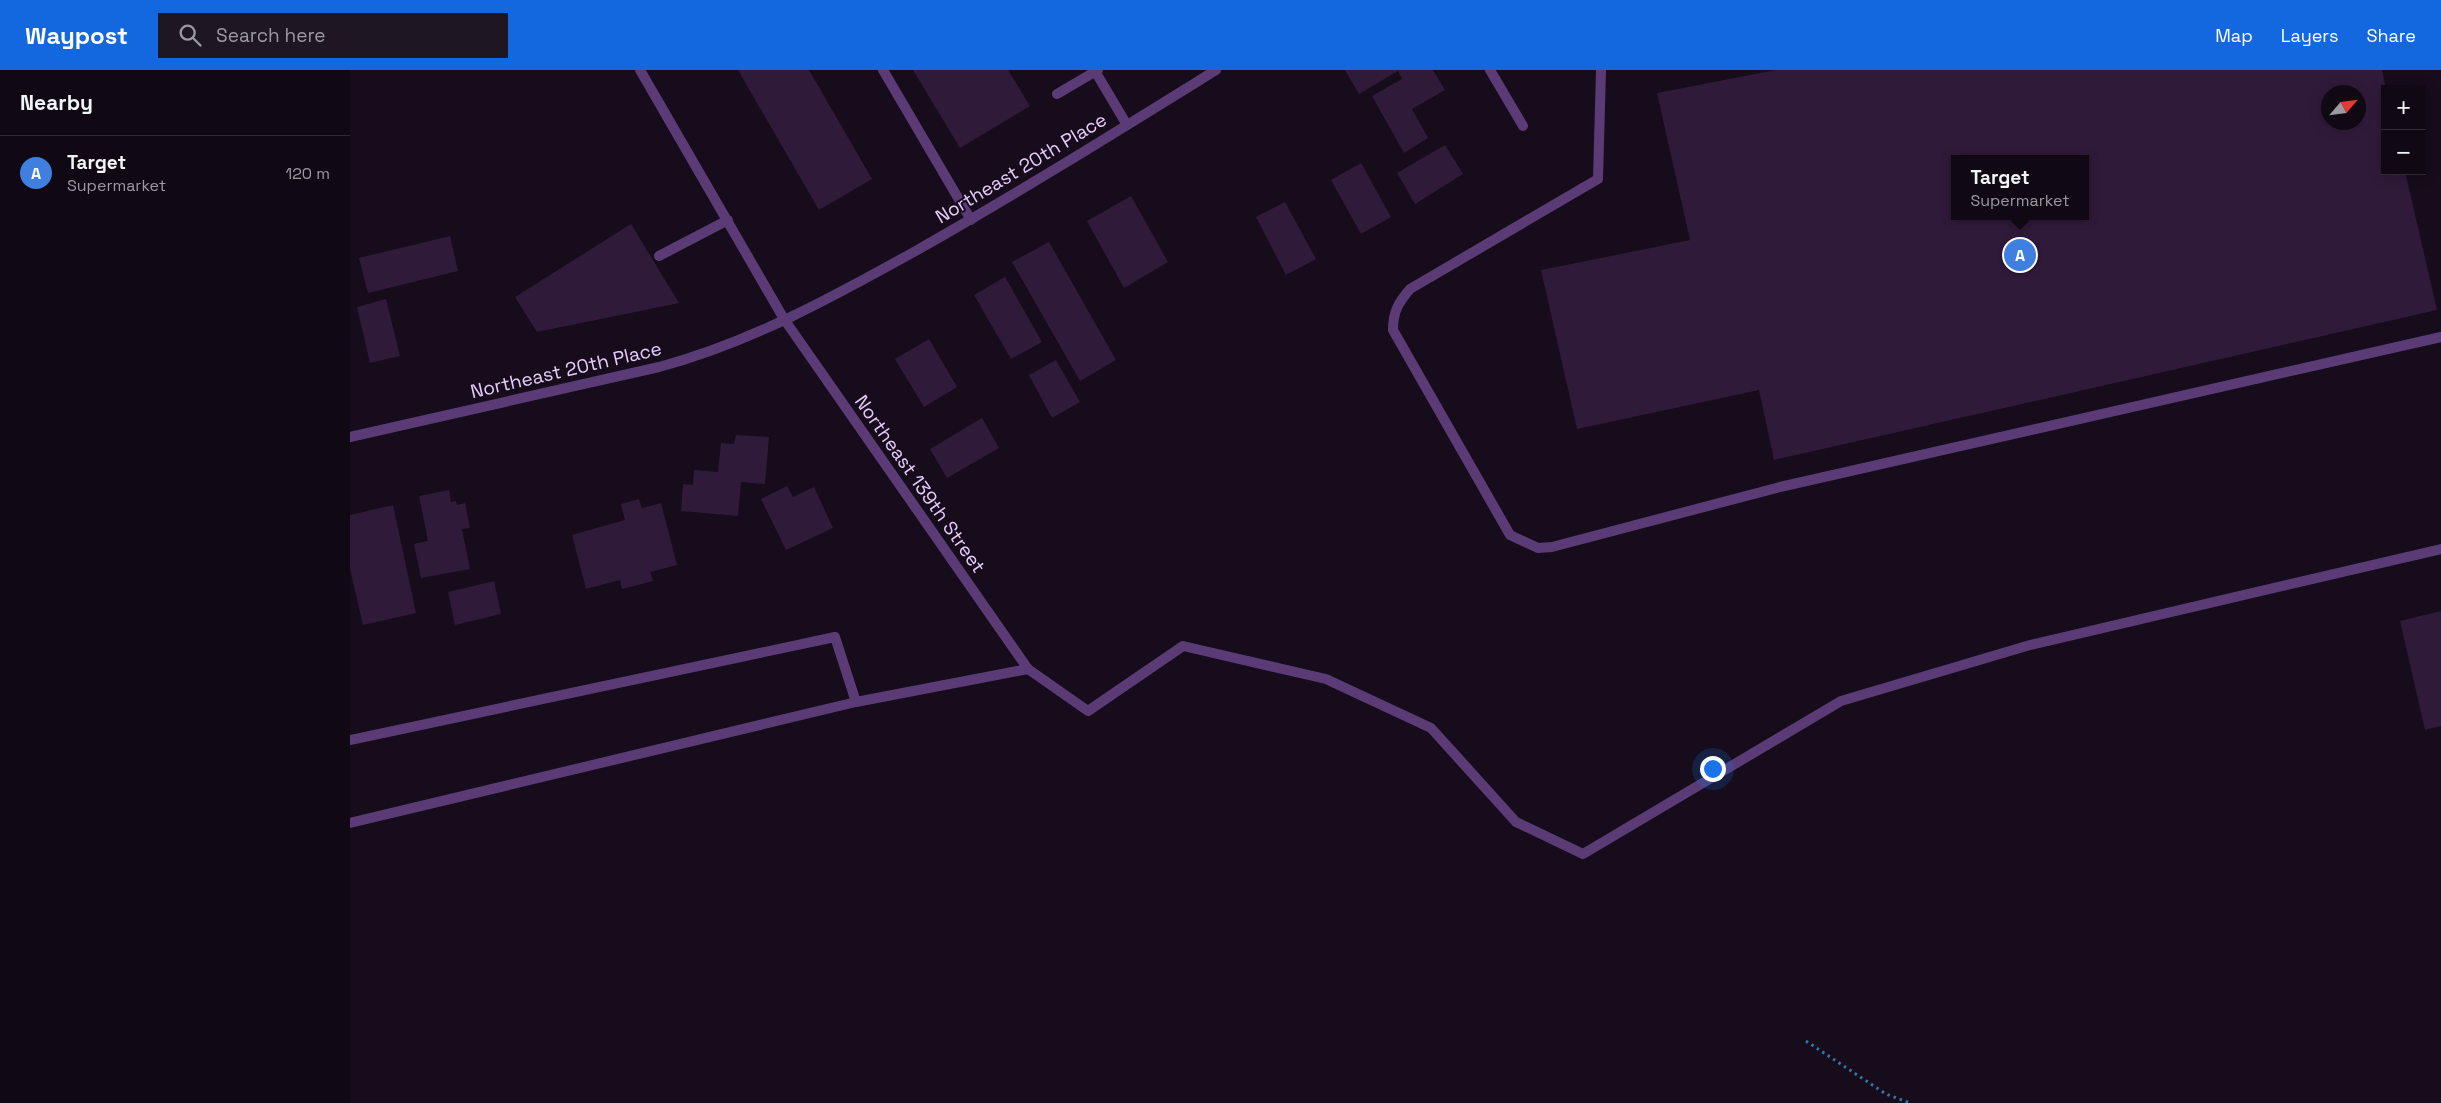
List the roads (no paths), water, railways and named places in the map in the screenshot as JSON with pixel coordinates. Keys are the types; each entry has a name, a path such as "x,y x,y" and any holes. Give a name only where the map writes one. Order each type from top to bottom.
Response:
{"street":[{"name":"Northeast 139th Street","path":"640,70 784,319 1028,669"},
{"path":"882,70 971,220"},
{"name":"Northeast 20th Place","path":"350,437 699,356 736,343 842,292 971,220 1216,70"},
{"path":"1490,70 1523,126"},
{"path":"1601,70 1598,179 1410,289 1398,303 1393,316 1393,330 1510,535 1538,548 1552,547 1780,487 2441,337"},
{"path":"1057,94 1096,71 1127,125"},
{"path":"659,256 728,220"},
{"path":"350,823 856,702 1028,669 1088,710 1183,646 1326,680 1431,728 1516,822 1583,854 1842,701 2030,645 2441,549"},
{"path":"350,740 835,637 856,702"}],"place":[{"name":"Target","path":"2020,255"}]}
